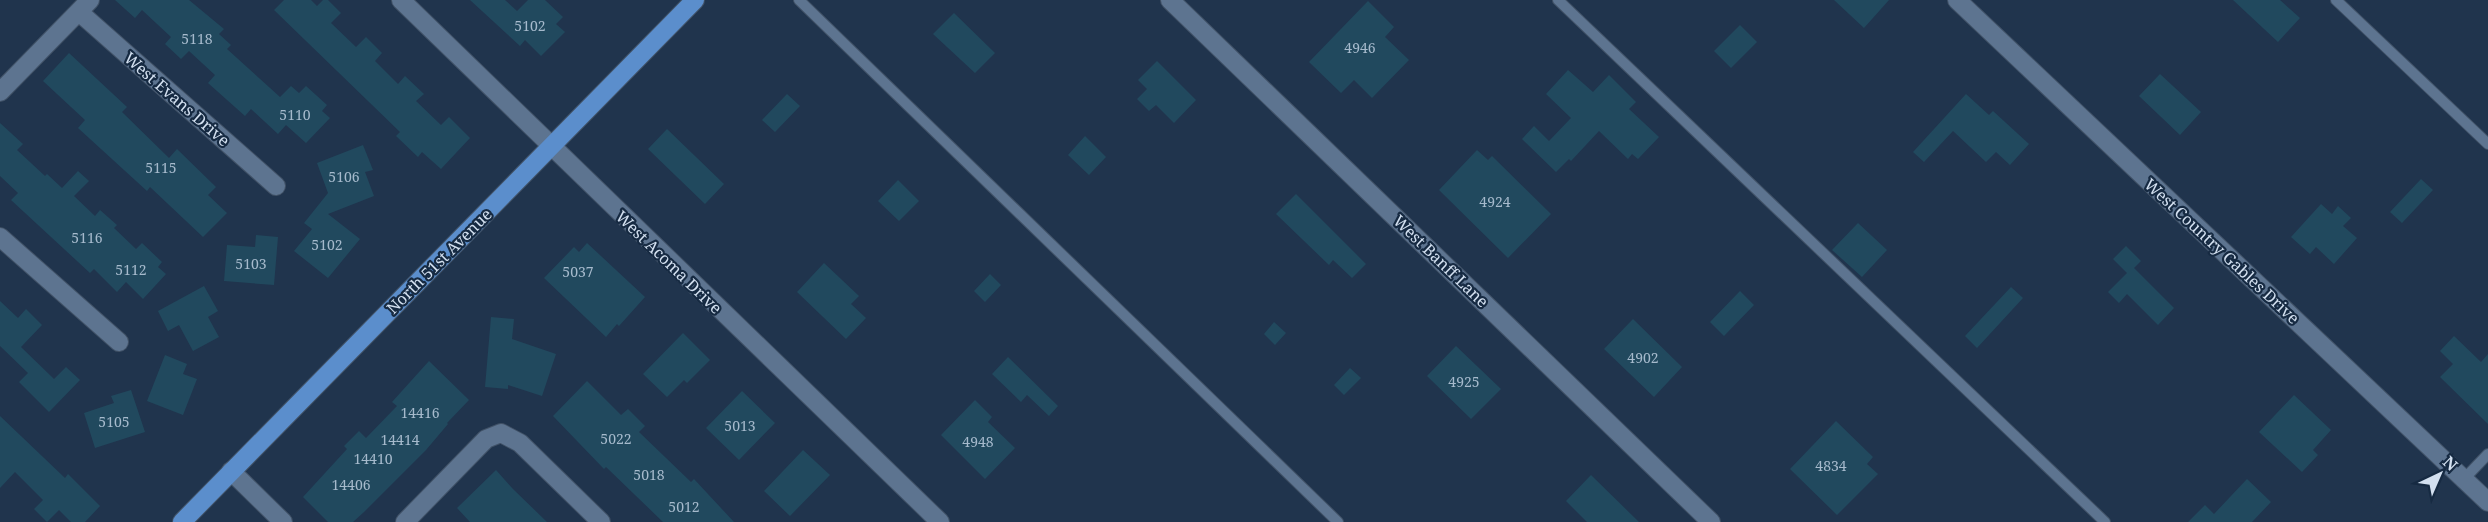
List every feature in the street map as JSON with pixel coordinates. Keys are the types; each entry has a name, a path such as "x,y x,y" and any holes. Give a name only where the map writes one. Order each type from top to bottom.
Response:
{"main road":[{"name":"North 51st Avenue","path":"182,522 695,0"}],"street":[{"name":"West Acoma Drive","path":"401,0 939,522"},
{"name":"West Banff Lane","path":"1170,0 1711,522"},
{"name":"West Country Gables Drive","path":"1957,0 2488,502"},
{"path":"0,92 84,6"},
{"name":"West Evans Drive","path":"84,6 276,186"},
{"path":"0,237 119,342"},
{"path":"405,522 486,439 501,433 520,443 601,522"},
{"path":"231,471 283,522"}],"lane":[{"path":"799,0 1338,522"},
{"path":"1558,0 2104,522"},
{"path":"2336,0 2488,144"},
{"path":"2464,479 2488,454"}],"building":[{"path":"115,0 189,0 224,29 219,34 231,45 227,49 280,97 291,86 299,93 306,86 327,105 322,111 330,118 306,143 286,125 278,134 251,109 245,116 208,83 215,75 189,51 181,59 165,44 171,37 142,10 135,18"},
{"path":"284,0 311,0 317,6 323,0 328,0 341,13 331,23 356,47 366,37 382,53 375,61 398,84 405,76 424,94 416,101 441,125 449,117 470,138 441,169 422,152 418,157 396,136 400,132 274,10"},
{"path":"470,0 505,0 517,11 528,0 545,0 563,17 556,24 565,32 541,56 525,40 520,46"},
{"path":"1834,0 1889,0 1864,28"},
{"path":"2233,0 2280,0 2300,18 2278,42"},
{"path":"1368,1 1394,27 1385,37 1409,60 1372,98 1354,80 1341,93 1309,62"},
{"path":"954,13 995,53 975,73 933,34"},
{"path":"1740,25 1757,42 1731,68 1714,51"},
{"path":"69,53 127,107 122,112 169,158 177,149 216,187 208,195 227,213 203,237 150,187 147,191 78,128 85,120 43,81"},
{"path":"1157,61 1196,100 1174,123 1156,105 1149,111 1137,99 1147,89 1138,80"},
{"path":"1568,70 1593,92 1609,75 1636,102 1629,109 1659,137 1638,159 1632,154 1628,159 1599,131 1571,161 1569,159 1556,172 1522,139 1534,126 1549,141 1571,118 1546,94"},
{"path":"2160,74 2201,112 2180,135 2139,96"},
{"path":"787,94 800,106 775,132 762,120"},
{"path":"1966,94 1989,115 1993,111 2029,144 2010,165 1996,152 1986,162 1953,131 1924,162 1913,152"},
{"path":"0,123 23,144 17,150 62,188 78,171 89,181 74,196 95,216 100,210 117,225 114,228 136,249 142,243 162,262 158,267 166,274 143,299 126,282 117,292 94,269 90,273 11,200 18,193 0,176"},
{"path":"667,129 724,184 705,204 648,149"},
{"path":"1085,136 1106,157 1089,175 1068,155"},
{"path":"363,145 373,170 365,172 374,196 328,214 360,239 328,278 294,251 312,229 304,223 328,193 317,163"},
{"path":"1477,150 1488,160 1492,156 1551,214 1508,258 1439,190"},
{"path":"2421,179 2433,190 2402,223 2390,212"},
{"path":"898,180 919,201 899,221 878,201"},
{"path":"1296,194 1366,264 1352,278 1333,260 1329,265 1276,214"},
{"path":"2321,204 2332,214 2338,206 2351,218 2343,226 2357,238 2334,264 2316,247 2310,254 2291,237"},
{"path":"1858,223 1887,250 1862,277 1832,250"},
{"path":"256,235 278,237 274,285 224,281 227,245 255,247"},
{"path":"587,243 645,297 606,337 544,278 574,247 579,252"},
{"path":"2126,246 2141,261 2134,268 2174,308 2158,325 2127,294 2119,303 2108,292 2127,273 2113,259"},
{"path":"824,263 859,296 851,304 866,318 846,339 797,292"},
{"path":"990,274 1001,285 985,302 974,291"},
{"path":"204,286 218,311 208,317 219,337 193,351 179,325 168,331 158,311"},
{"path":"2011,287 2023,298 1977,348 1965,336"},
{"path":"1740,291 1754,305 1724,336 1710,322"},
{"path":"0,301 18,318 26,309 42,325 21,347 54,379 66,367 80,380 49,412 19,382 28,373 0,346"},
{"path":"491,317 514,319 512,339 556,354 542,396 508,385 508,389 485,387"},
{"path":"1633,319 1682,367 1654,397 1604,349"},
{"path":"1274,322 1286,333 1275,345 1264,334"},
{"path":"683,333 710,360 687,383 684,380 667,397 643,374"},
{"path":"2454,336 2481,362 2488,354 2488,424 2440,377 2453,364 2440,351"},
{"path":"1456,346 1501,389 1471,419 1427,376"},
{"path":"165,355 187,364 183,374 197,379 183,415 147,401"},
{"path":"1008,357 1058,406 1049,416 1027,395 1021,402 992,374"},
{"path":"429,361 469,400 426,450 353,522 328,522 303,497 347,449 344,446 359,431 366,438 397,406 392,402"},
{"path":"1350,368 1361,378 1344,395 1334,385"},
{"path":"587,381 621,415 628,409 645,426 639,432 691,482 694,479 734,522 663,522 606,467 604,469 553,416"},
{"path":"131,390 145,432 95,448 84,413 114,403 111,396"},
{"path":"742,391 775,423 739,460 706,428"},
{"path":"2294,395 2331,430 2313,450 2318,455 2302,472 2259,432"},
{"path":"975,400 992,417 988,422 1015,448 985,479 941,435"},
{"path":"0,416 65,478 68,474 100,506 85,522 71,522 59,510 47,522 34,509 43,500 15,472 0,488"},
{"path":"1836,421 1873,457 1867,464 1878,474 1837,515 1790,469"},
{"path":"803,450 830,475 790,516 764,491"},
{"path":"496,470 547,522 470,522 457,508"},
{"path":"1591,475 1639,522 1587,522 1566,501"},
{"path":"2247,479 2271,502 2252,522 2188,522 2205,505 2214,514"}]}
